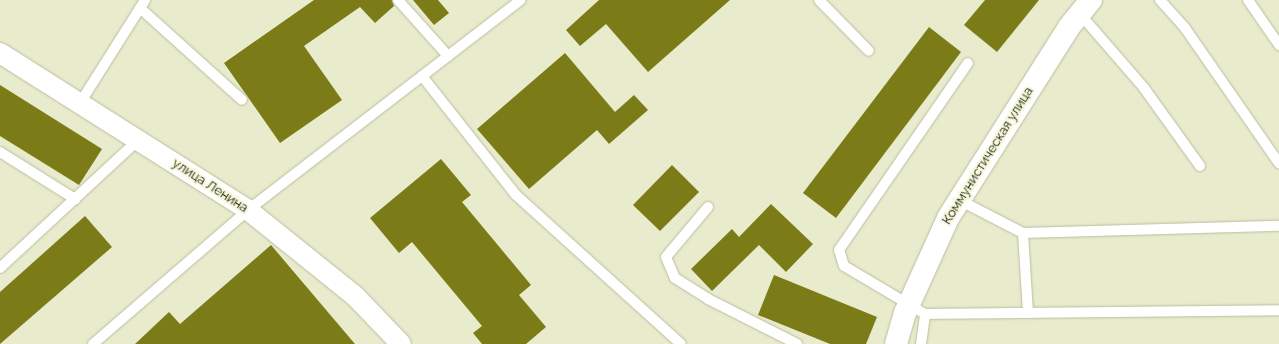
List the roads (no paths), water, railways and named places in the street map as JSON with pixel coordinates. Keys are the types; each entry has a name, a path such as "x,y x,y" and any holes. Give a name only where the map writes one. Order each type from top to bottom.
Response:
{"main road":[{"name":"Коммунистическая улица","path":"896,344 917,308 959,200 1085,7"}],"street":[{"name":"улица Ленина","path":"0,53 248,210 355,296 401,344"}],"lane":[{"path":"398,0 448,56"},
{"path":"93,344 248,210 521,0"},
{"path":"819,0 869,51"},
{"path":"1160,0 1186,28 1279,163"},
{"path":"1248,0 1279,45"},
{"path":"80,104 142,4 242,100"},
{"path":"1085,7 1200,166"},
{"path":"968,63 839,250 844,266 917,308 1028,313 1279,310"},
{"path":"422,76 516,195 681,344"},
{"path":"0,268 138,140"},
{"path":"0,152 75,199"},
{"path":"959,200 1023,233 1279,226"},
{"path":"708,207 666,257 675,278 708,300 796,344"},
{"path":"1023,233 1028,313"},
{"path":"917,308 922,344"}]}
